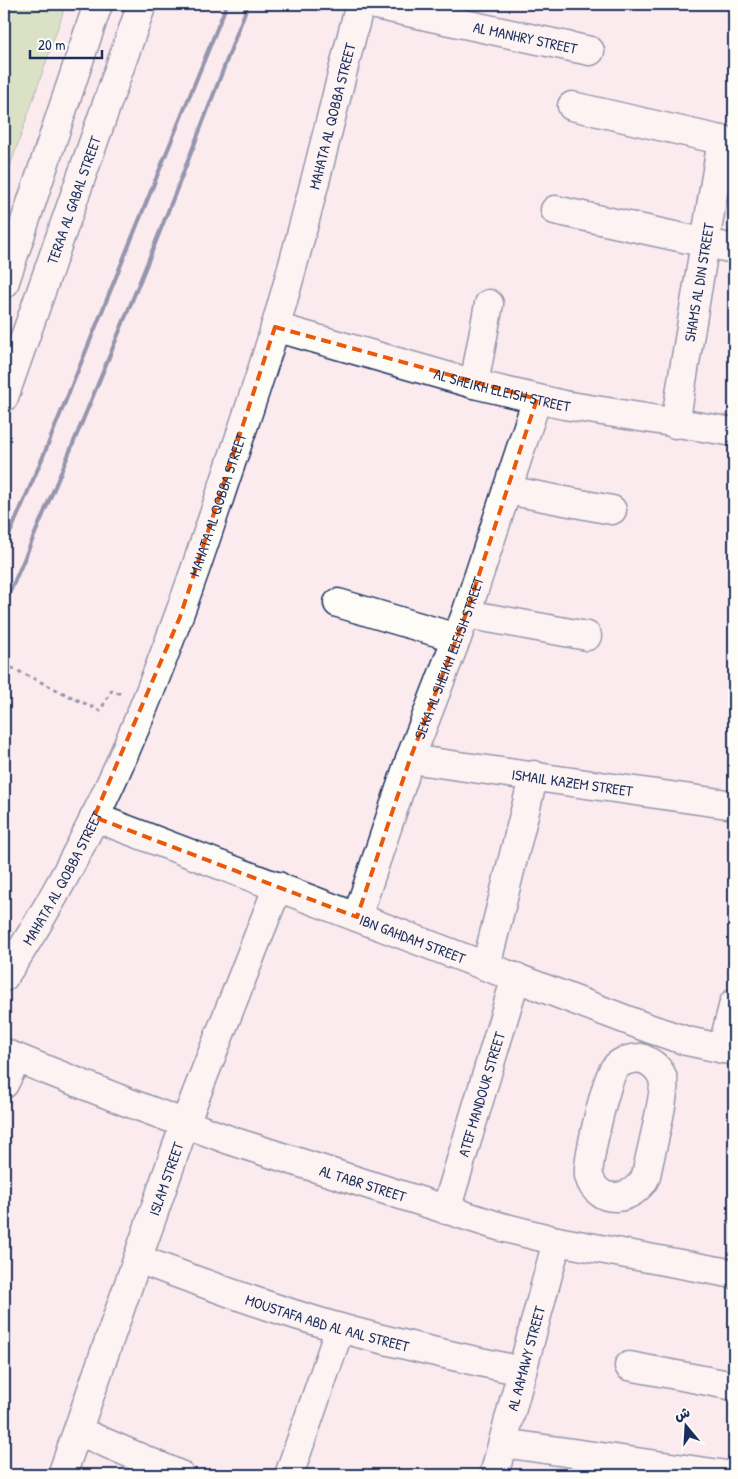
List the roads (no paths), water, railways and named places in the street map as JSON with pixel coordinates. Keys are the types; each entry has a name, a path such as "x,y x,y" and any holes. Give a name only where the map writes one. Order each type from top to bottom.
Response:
{"street":[{"path":"4,284 98,4"},
{"name":"TERAA AL GABAL STREET","path":"4,397 142,4"},
{"name":"MAHATA AL QOBBA STREET","path":"4,977 67,871 94,817 145,706 180,617 275,327 360,4"},
{"name":"AL MANHRY STREET","path":"371,4 590,51"},
{"path":"572,106 728,142"},
{"name":"SHAMS AL DIN STREET","path":"674,424 704,243 728,142"},
{"path":"555,210 734,249"},
{"path":"474,384 489,304"},
{"name":"AL SHEIKH ELEISH STREET","path":"275,327 474,384 537,399 674,424 734,432"},
{"name":"SEKA AL SHEIKH ELEISH STREET","path":"357,917 410,759 462,626 537,399"},
{"path":"507,490 612,510"},
{"path":"338,603 462,626 587,636"},
{"name":"ISMAIL KAZEM STREET","path":"410,759 734,804"},
{"path":"486,966 534,775"},
{"name":"IBN GAHDAM STREET","path":"94,817 648,1028 687,1041 728,1050"},
{"name":"ISLAM STREET","path":"62,1475 185,1123 278,886"},
{"name":"ATEF MANDOUR STREET","path":"446,1210 516,977"},
{"path":"728,1050 734,1003"},
{"path":"641,1058 648,1028"},
{"path":"4,1084 10,1056"},
{"name":"AL TABR STREET","path":"10,1056 232,1141 446,1210 557,1242 734,1274"},
{"path":"641,1058 648,1061 660,1072 664,1087 646,1176 642,1184 628,1196 610,1197 601,1193 589,1179 588,1160 610,1077 622,1062 641,1058"},
{"name":"AL AAMAWY STREET","path":"494,1475 557,1242"},
{"name":"MOUSTAFA ABD AL AAL STREET","path":"138,1259 241,1297 340,1328 431,1352 522,1371"},
{"path":"289,1475 340,1328"},
{"path":"630,1366 734,1386"},
{"path":"78,1431 180,1475"},
{"path":"503,1443 636,1469 727,1475"}],"railway":[{"path":"4,547 42,459 227,4"},
{"path":"4,606 130,306 248,4"}]}
